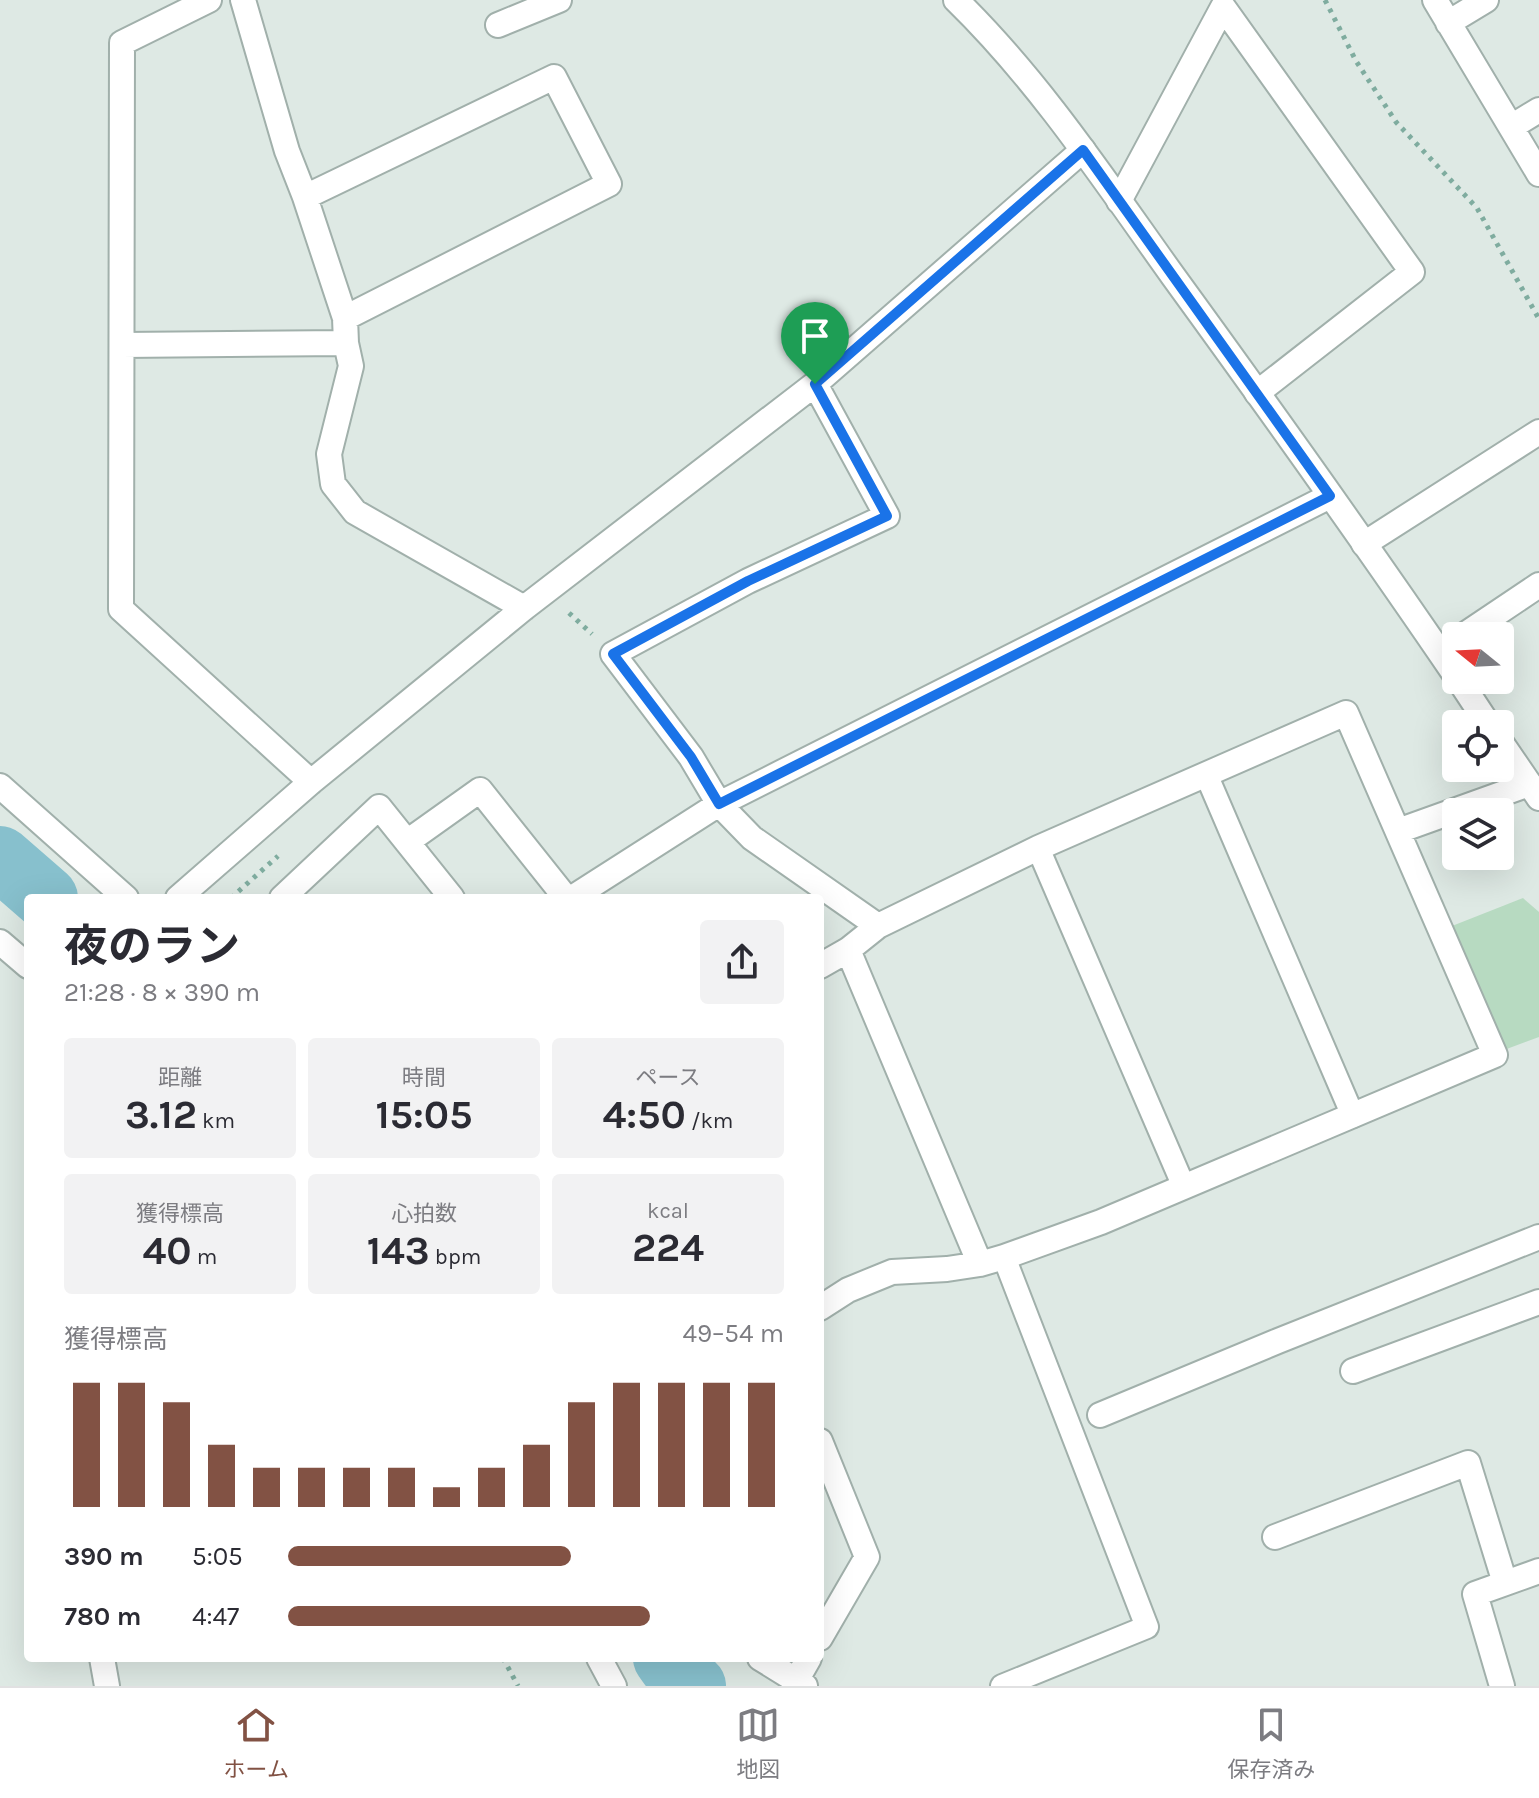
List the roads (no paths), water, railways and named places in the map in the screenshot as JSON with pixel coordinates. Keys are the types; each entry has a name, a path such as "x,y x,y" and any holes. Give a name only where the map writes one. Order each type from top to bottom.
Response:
{"street":[{"path":"209,0 122,43 121,609 311,782"},
{"path":"243,0 287,151 345,318 351,366 329,454 333,484 355,512 524,608"},
{"path":"498,25 559,0"},
{"path":"956,0 993,36 1083,150 1364,544 1442,639"},
{"path":"1435,0 1539,174"},
{"path":"1448,23 1486,0"},
{"path":"1119,201 1223,7 1412,272 1257,393"},
{"path":"305,197 554,77 609,184 345,318"},
{"path":"1511,127 1539,110"},
{"path":"183,894 311,782 524,608 815,384 1083,150"},
{"path":"122,345 346,343"},
{"path":"815,384 887,516 748,581 613,654 691,757 719,804 752,838 878,926"},
{"path":"1364,544 1539,432"},
{"path":"575,894 719,804 1330,496"},
{"path":"1484,622 1539,585"},
{"path":"824,964 848,950 878,926 1038,848 1346,713 1495,1055 1101,1222 980,1264 892,1272 848,1290 824,1305"},
{"path":"1398,831 1534,791 1514,762"},
{"path":"0,786 122,894"},
{"path":"407,842 480,790 566,894"},
{"path":"286,894 379,807 449,894"},
{"path":"0,942 24,963"},
{"path":"848,950 980,1264"},
{"path":"1100,1415 1539,1237"},
{"path":"1353,1371 1539,1302"},
{"path":"824,1451 867,1557 824,1631"},
{"path":"1275,1537 1468,1463 1505,1583"},
{"path":"1502,1686 1475,1594 1539,1571"},
{"path":"601,1662 614,1686"},
{"path":"766,1662 800,1684 808,1662"}],"lane":[{"path":"1206,774 1353,1116"},
{"path":"1038,848 1184,1187"},
{"path":"1002,1686 1147,1627 1004,1257"}],"waterway":[{"path":"0,858 41,894"},
{"path":"668,1662 694,1686"}]}
